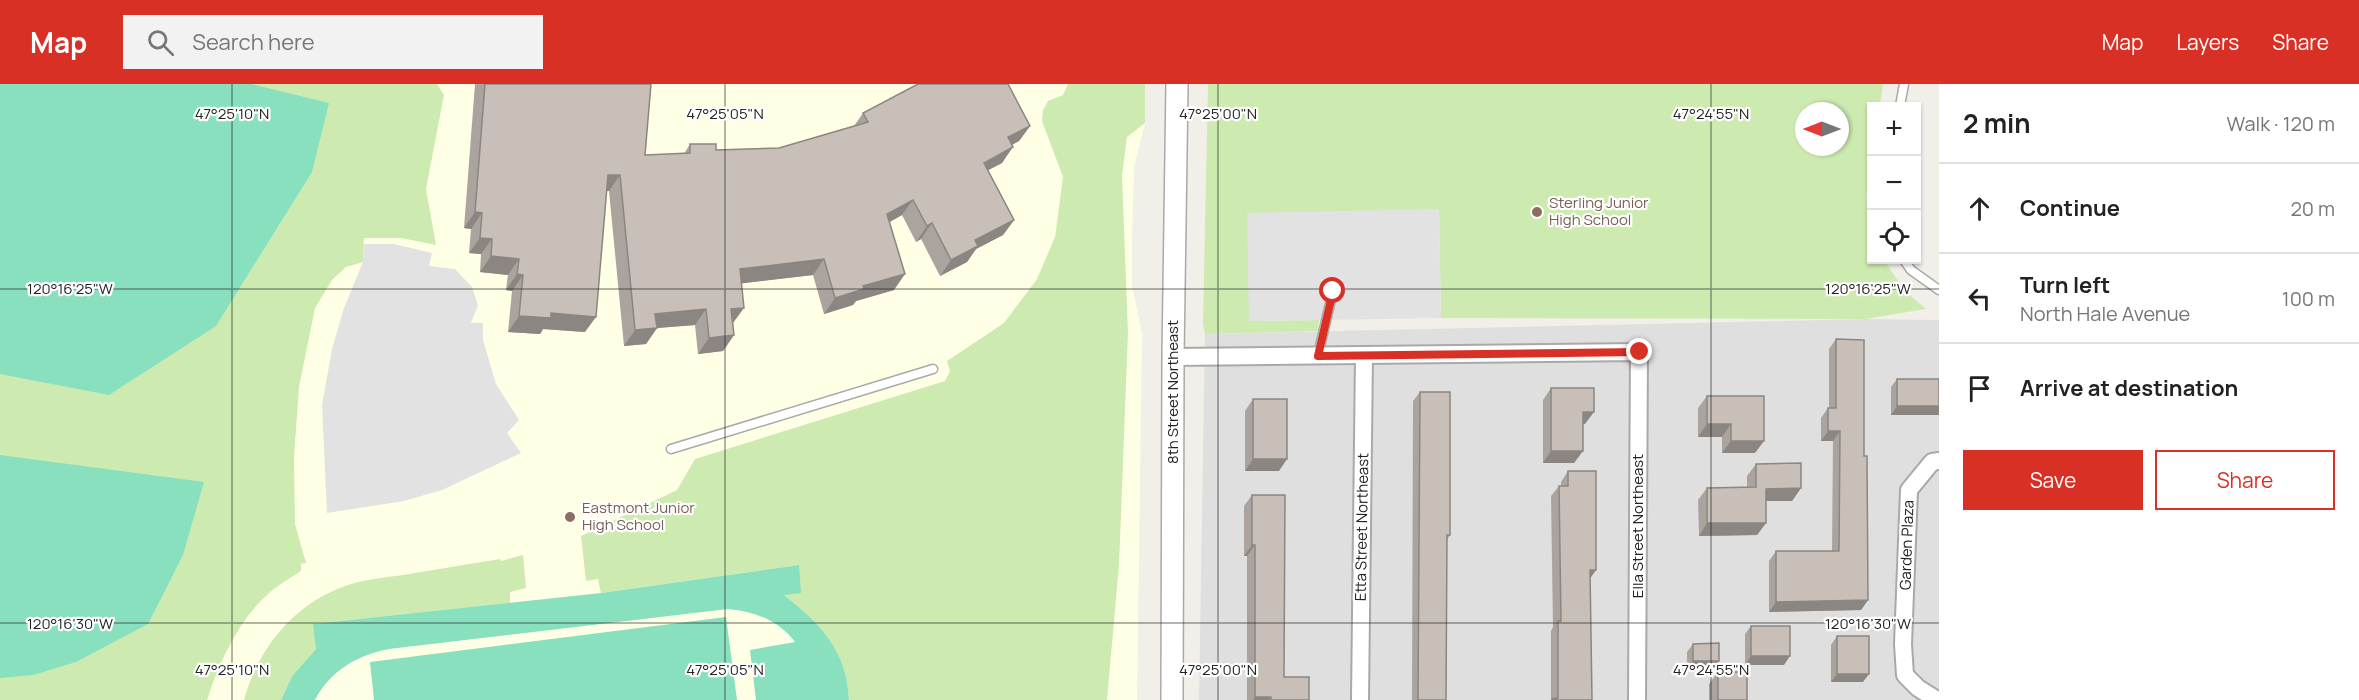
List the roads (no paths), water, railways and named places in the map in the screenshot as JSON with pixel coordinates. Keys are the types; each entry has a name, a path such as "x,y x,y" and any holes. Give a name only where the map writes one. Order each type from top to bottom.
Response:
{"street":[{"name":"8th Street Northeast","path":"1172,700 1177,84"},
{"name":"Ella Street Northeast","path":"1364,355 1640,352 1637,700"},
{"path":"1173,357 1364,355"},
{"name":"Etta Street Northeast","path":"1360,700 1364,355"},
{"name":"Garden Plaza","path":"1937,700 1918,688 1905,675 1903,644 1909,490 1932,462 1939,461"}],"lane":[{"path":"1901,102 1904,84"},
{"path":"1907,264 1911,270 1939,290"},
{"path":"1318,356 1333,291"},
{"path":"671,449 933,369"}],"place":[{"name":"Sterling Junior High School","path":"1537,212"},
{"name":"Eastmont Junior High School","path":"570,517"}]}
